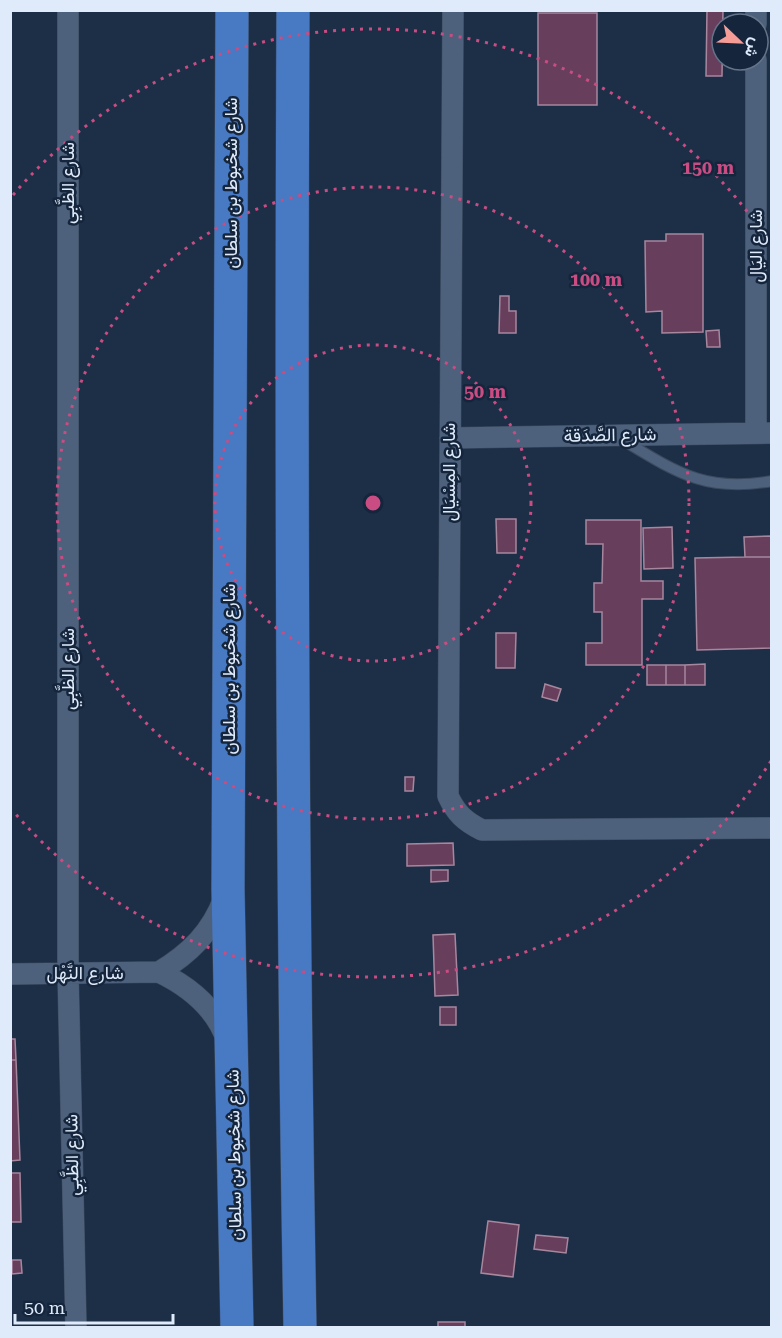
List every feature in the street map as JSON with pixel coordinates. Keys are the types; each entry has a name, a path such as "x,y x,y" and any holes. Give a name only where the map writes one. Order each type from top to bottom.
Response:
{"main road":[{"name":"شارع شخبوط بن سلطان","path":"232,10 228,889 237,1328"},
{"path":"293,10 291,442 295,1053 300,1328"}],"street":[{"name":"شارع الظَّبِي","path":"68,10 68,972 76,1328"},
{"name":"شارع المِسْيَال","path":"453,10 448,796 455,811 467,822 482,830 771,828"},
{"name":"شارع اليَال","path":"756,72 764,433"},
{"name":"شارع الصَّدَقة","path":"450,438 764,433"},
{"path":"159,972 187,953 209,929 228,889"},
{"name":"شارع النَّهْل","path":"10,974 159,972 180,982 198,996 213,1013 225,1033 232,1054"}],"lane":[{"path":"612,434 677,472 700,481 724,486 771,481"}],"building":[{"path":"707,10 723,10 723,12 710,12 710,72 722,72 722,76 706,76"},
{"path":"538,13 597,13 597,105 538,105"},
{"path":"666,234 703,234 703,332 662,333 662,311 646,312 645,241 666,241"},
{"path":"500,296 509,296 509,311 516,311 516,333 499,333"},
{"path":"719,330 720,347 707,347 706,331"},
{"path":"496,519 516,519 516,553 497,553"},
{"path":"586,520 641,520 641,581 663,581 663,599 642,599 642,665 586,665 586,643 602,643 602,612 594,612 594,583 602,583 603,544 586,544"},
{"path":"672,527 673,568 644,569 643,528"},
{"path":"772,536 772,557 745,557 744,537"},
{"path":"772,557 772,648 697,650 695,558"},
{"path":"496,633 516,633 515,668 496,668"},
{"path":"705,664 705,685 685,685 685,665"},
{"path":"647,665 666,665 666,685 647,685"},
{"path":"666,665 685,665 685,685 666,685"},
{"path":"545,684 561,689 557,701 542,697"},
{"path":"405,777 414,777 413,791 405,791"},
{"path":"453,843 454,865 407,866 407,844"},
{"path":"431,870 448,870 448,881 431,882"},
{"path":"455,934 458,995 435,996 433,935"},
{"path":"440,1007 456,1007 456,1025 440,1025"},
{"path":"10,1039 15,1039 16,1060 10,1060"},
{"path":"10,1060 16,1060 20,1160 10,1161"},
{"path":"10,1173 20,1173 21,1222 10,1222"},
{"path":"488,1221 519,1225 513,1277 481,1273"},
{"path":"536,1235 568,1238 566,1253 534,1249"},
{"path":"12,1260 21,1260 22,1273 12,1274"},
{"path":"438,1322 465,1322 465,1328 438,1328"}]}
